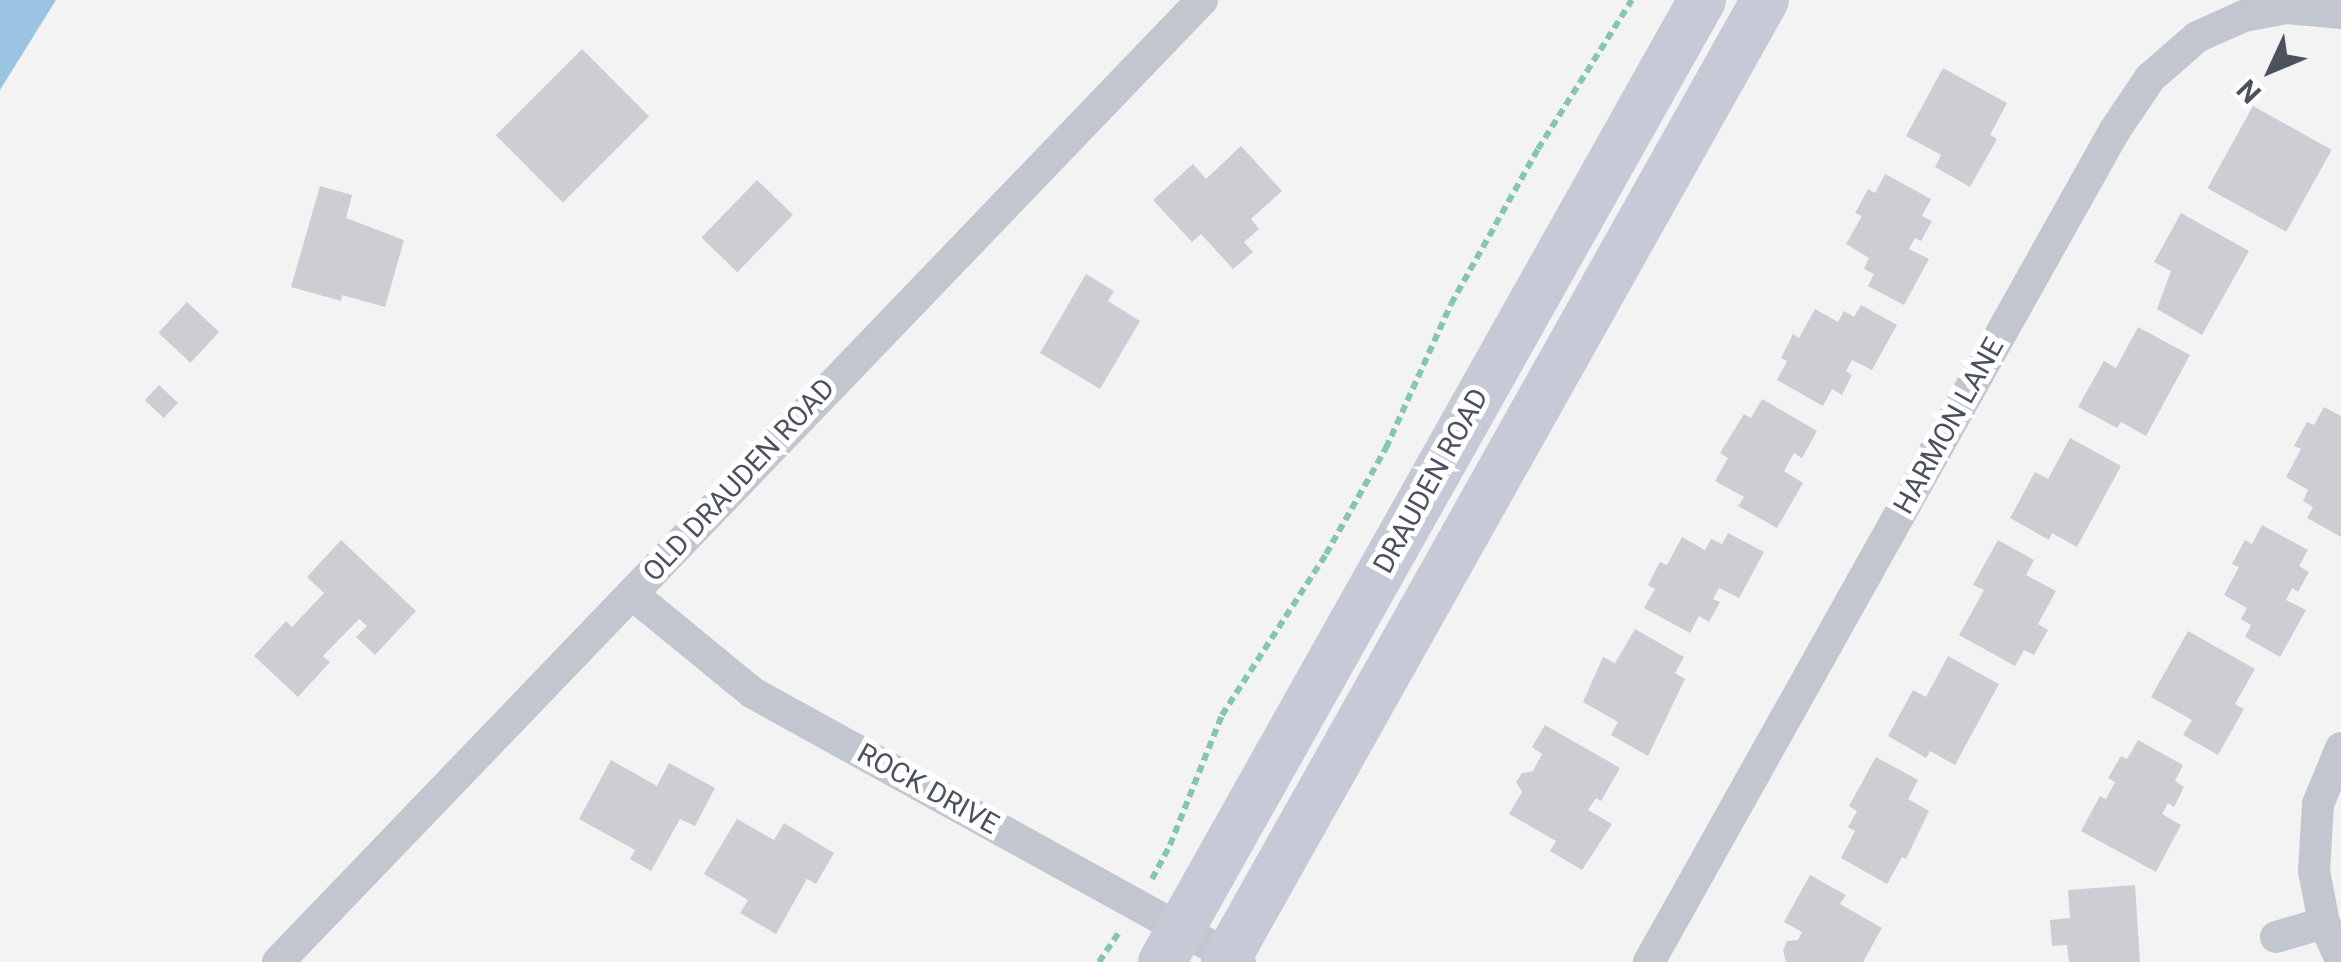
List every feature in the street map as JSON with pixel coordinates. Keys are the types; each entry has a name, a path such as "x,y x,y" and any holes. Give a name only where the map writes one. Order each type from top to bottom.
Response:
{"street":[{"name":"OLD DRAUDEN ROAD","path":"278,962 1202,0"},
{"name":"DRAUDEN ROAD","path":"1171,945 1702,0"},
{"name":"DRAUDEN ROAD","path":"1231,960 1765,0"},
{"name":"HARMON LANE","path":"1648,962 2115,130 2150,78 2197,36 2241,8 2341,12"},
{"name":"ROCK DRIVE","path":"632,594 753,693 1138,904 1171,945 1231,960"},
{"path":"2341,748 2318,804 2314,871 2324,922 2341,960"},
{"path":"2276,937 2324,922"}],"path":[{"path":"1099,962 1138,904 1170,845 1222,715 1334,539 1386,448 1451,304 1538,149 1632,0"}],"water":[{"path":"0,0 56,0 0,90"}],"building":[{"path":"582,49 649,116 563,202 496,135"},
{"path":"1943,68 2007,103 1990,135 1997,139 1970,187 1935,167 1941,155 1906,136"},
{"path":"2253,106 2332,150 2286,232 2207,188"},
{"path":"1241,146 1282,191 1251,219 1259,229 1244,242 1253,252 1233,269 1201,234 1192,242 1153,200 1193,164 1206,179"},
{"path":"1885,174 1931,199 1922,216 1932,221 1921,241 1915,238 1909,249 1929,259 1904,305 1868,286 1874,274 1864,269 1869,258 1846,244 1862,216 1855,213 1868,189 1875,193"},
{"path":"757,180 793,215 737,272 701,238"},
{"path":"320,186 352,195 346,218 404,240 385,307 342,295 341,301 291,287"},
{"path":"2181,213 2249,251 2202,335 2157,309 2171,271 2154,262"},
{"path":"1086,274 1114,291 1108,301 1140,321 1100,389 1040,353"},
{"path":"187,302 219,332 191,363 158,333"},
{"path":"1861,305 1897,325 1872,370 1852,360 1846,371 1852,375 1842,395 1832,389 1823,406 1777,380 1787,361 1781,358 1793,334 1799,338 1815,309 1838,322 1844,311 1854,317"},
{"path":"2138,327 2190,355 2146,436 2121,422 2117,428 2078,407 2104,361 2116,368"},
{"path":"159,385 178,403 164,418 145,400"},
{"path":"1762,399 1817,431 1802,458 1794,453 1784,471 1803,483 1777,528 1738,506 1744,497 1715,481 1728,458 1720,453 1744,414 1751,418"},
{"path":"2324,407 2341,416 2341,537 2307,518 2313,507 2303,501 2308,490 2286,477 2301,449 2294,446 2307,422 2314,425"},
{"path":"2070,438 2121,466 2077,547 2052,533 2049,540 2010,518 2035,472 2048,479"},
{"path":"2262,525 2308,550 2299,566 2309,572 2298,592 2292,588 2286,600 2306,610 2280,657 2245,637 2251,625 2241,619 2247,608 2224,595 2239,567 2232,564 2245,540 2252,544"},
{"path":"1728,533 1764,552 1739,598 1719,588 1713,599 1720,602 1709,622 1699,616 1690,633 1644,608 1655,589 1648,585 1660,562 1667,565 1682,537 1705,550 1711,539 1722,544"},
{"path":"341,540 416,611 375,655 356,637 367,626 359,619 323,656 330,662 298,697 254,656 286,621 292,627 324,593 307,577"},
{"path":"1998,540 2034,560 2026,575 2056,591 2038,624 2048,630 2034,655 2024,650 2015,666 1959,635 1984,590 1973,585"},
{"path":"1635,629 1684,657 1675,673 1685,679 1648,756 1611,735 1618,722 1583,702 1603,657 1615,663"},
{"path":"2188,631 2255,669 2235,704 2244,709 2218,755 2183,735 2192,720 2151,697"},
{"path":"1948,656 1999,684 1955,765 1930,751 1926,758 1888,736 1913,690 1926,697"},
{"path":"1545,725 1620,768 1601,801 1596,798 1588,810 1612,824 1582,870 1550,851 1556,841 1509,814 1522,792 1516,782 1522,773 1533,771 1542,754 1532,747"},
{"path":"2138,740 2183,765 2175,781 2184,787 2174,807 2168,803 2162,814 2181,825 2156,872 2081,831 2100,796 2106,799 2115,782 2108,778 2121,756 2127,759"},
{"path":"1876,757 1918,780 1908,799 1929,811 1906,859 1902,857 1887,884 1841,858 1855,831 1848,827 1857,811 1849,806"},
{"path":"611,760 657,786 669,763 715,788 695,826 680,819 651,871 630,859 635,850 579,819"},
{"path":"737,819 774,840 784,823 834,853 816,884 807,879 776,934 740,913 748,900 704,874"},
{"path":"1810,875 1846,895 1840,904 1882,928 1863,962 1786,962 1783,950 1787,941 1798,940 1802,932 1784,922"},
{"path":"2135,885 2140,962 2069,962 2067,945 2052,946 2050,920 2070,918 2068,890"}]}
